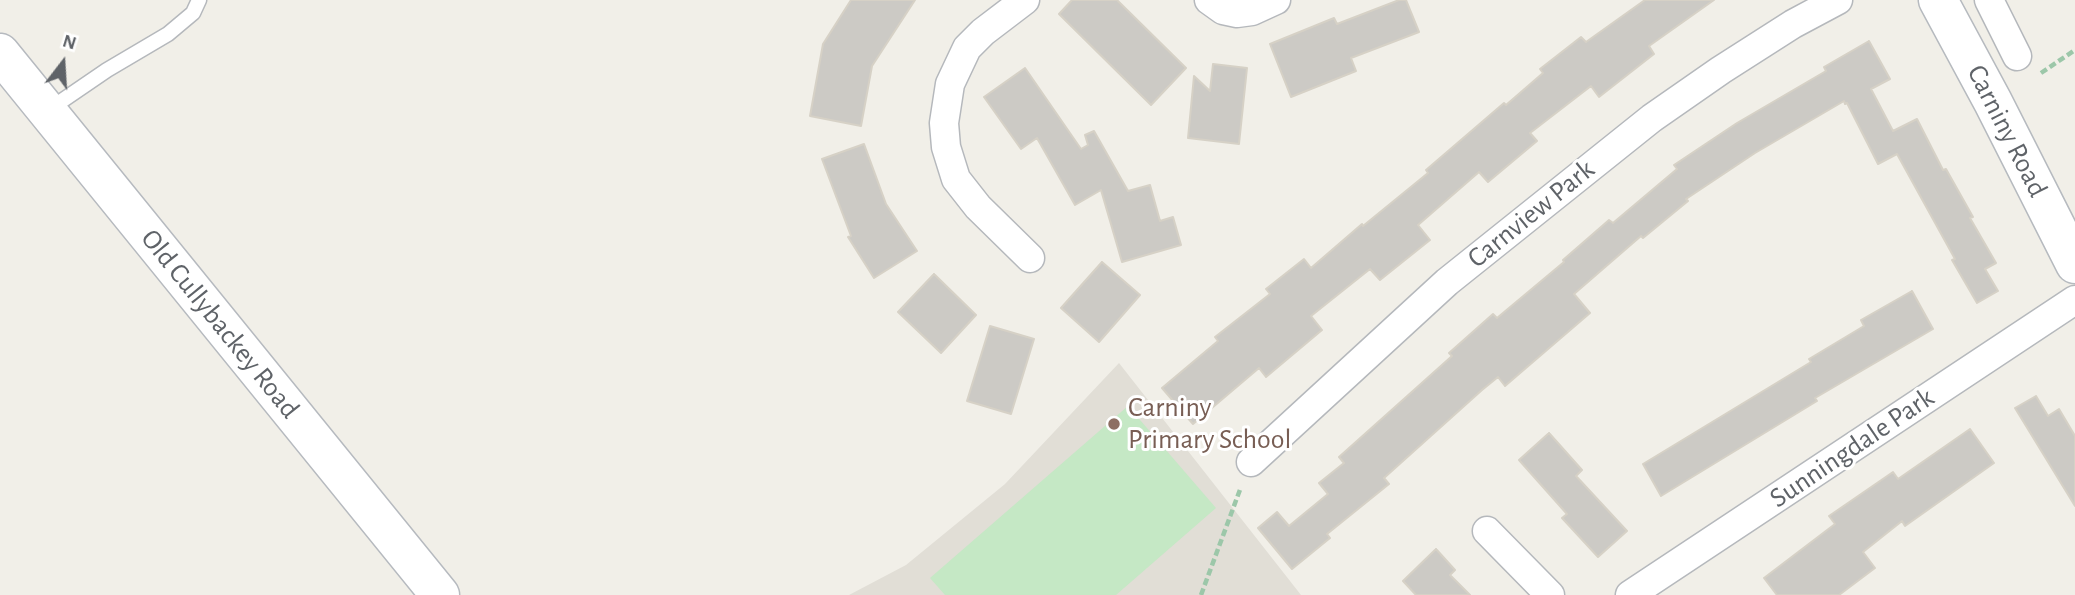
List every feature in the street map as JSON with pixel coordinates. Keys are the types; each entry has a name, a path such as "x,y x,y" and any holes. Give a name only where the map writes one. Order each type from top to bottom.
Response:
{"street":[{"path":"1025,0 983,32 967,48 950,84 943,122 946,147 956,180 1030,258"},
{"path":"1209,0 1216,7 1237,13 1252,11 1276,0"},
{"name":"Carnview Park","path":"1251,462 1447,282 1652,118 1721,69 1793,24 1838,0"},
{"name":"Carniny Road","path":"1938,0 2075,264"},
{"name":"Carniny Road","path":"1989,0 2017,56"},
{"name":"Old Cullybackey Road","path":"0,53 440,595"},
{"name":"Sunningdale Park","path":"1630,595 2075,300"},
{"path":"1487,531 1550,595"}],"lane":[{"path":"46,112 107,70 168,34 193,13 199,0"}],"path":[{"path":"1201,595 1251,462"}],"shaded area":[{"name":"Carniny Primary School","path":"1119,363 1301,595 849,595 906,565 1005,484"}],"green space":[{"path":"1128,406 1216,508 1116,595 945,595 930,578"}],"building":[{"path":"851,0 915,0 872,66 861,126 810,116 823,44"},
{"path":"1072,0 1117,0 1186,68 1151,105 1059,14"},
{"path":"1399,0 1406,0 1419,32 1351,58 1356,71 1291,97 1270,44 1334,18 1337,24"},
{"path":"1645,0 1714,0 1649,46 1654,54 1599,97 1591,86 1530,133 1537,141 1488,182 1479,172 1418,225 1430,240 1380,280 1370,269 1311,316 1322,330 1266,377 1259,368 1193,424 1162,388 1218,341 1215,337 1270,294 1266,289 1304,259 1311,268 1428,173 1426,170 1543,73 1540,69 1581,37 1586,42"},
{"path":"1869,41 1890,79 1871,89 1893,131 1917,119 1996,263 1985,269 1998,291 1977,303 1897,154 1878,164 1844,101 1755,153 1686,199 1688,201 1643,238 1641,236 1574,294 1590,313 1505,386 1498,377 1482,390 1384,478 1389,484 1327,534 1330,538 1292,569 1258,528 1277,512 1289,526 1328,494 1319,483 1344,463 1339,457 1452,356 1449,353 1493,314 1497,318 1609,220 1613,223 1677,169 1674,165 1737,123 1826,71 1824,67"},
{"path":"1213,64 1247,68 1239,144 1188,138 1194,76 1210,91"},
{"path":"1025,68 1081,149 1088,145 1085,135 1094,131 1128,191 1150,185 1160,221 1173,217 1181,245 1122,262 1101,190 1075,205 1037,138 1021,149 984,97"},
{"path":"864,144 886,204 917,251 874,278 848,237 851,236 822,159"},
{"path":"1102,262 1140,295 1099,342 1061,308"},
{"path":"934,274 976,315 941,353 898,312"},
{"path":"1912,291 1933,329 1815,398 1817,401 1661,496 1643,464 1811,362 1809,359 1864,326 1861,320"},
{"path":"990,326 1034,339 1011,414 967,401"},
{"path":"2036,396 2048,416 2059,409 2075,436 2075,506 2015,408"},
{"path":"1970,429 1994,463 1905,526 1902,521 1863,552 1875,568 1839,595 1777,595 1764,578 1835,524 1829,516 1893,472 1898,479"},
{"path":"1549,433 1582,470 1576,476 1627,531 1598,557 1562,518 1567,514 1519,460"},
{"path":"1436,549 1455,570 1450,575 1470,595 1416,595 1403,581"}],"place":[{"name":"Carniny Primary School","path":"1114,424"}]}
